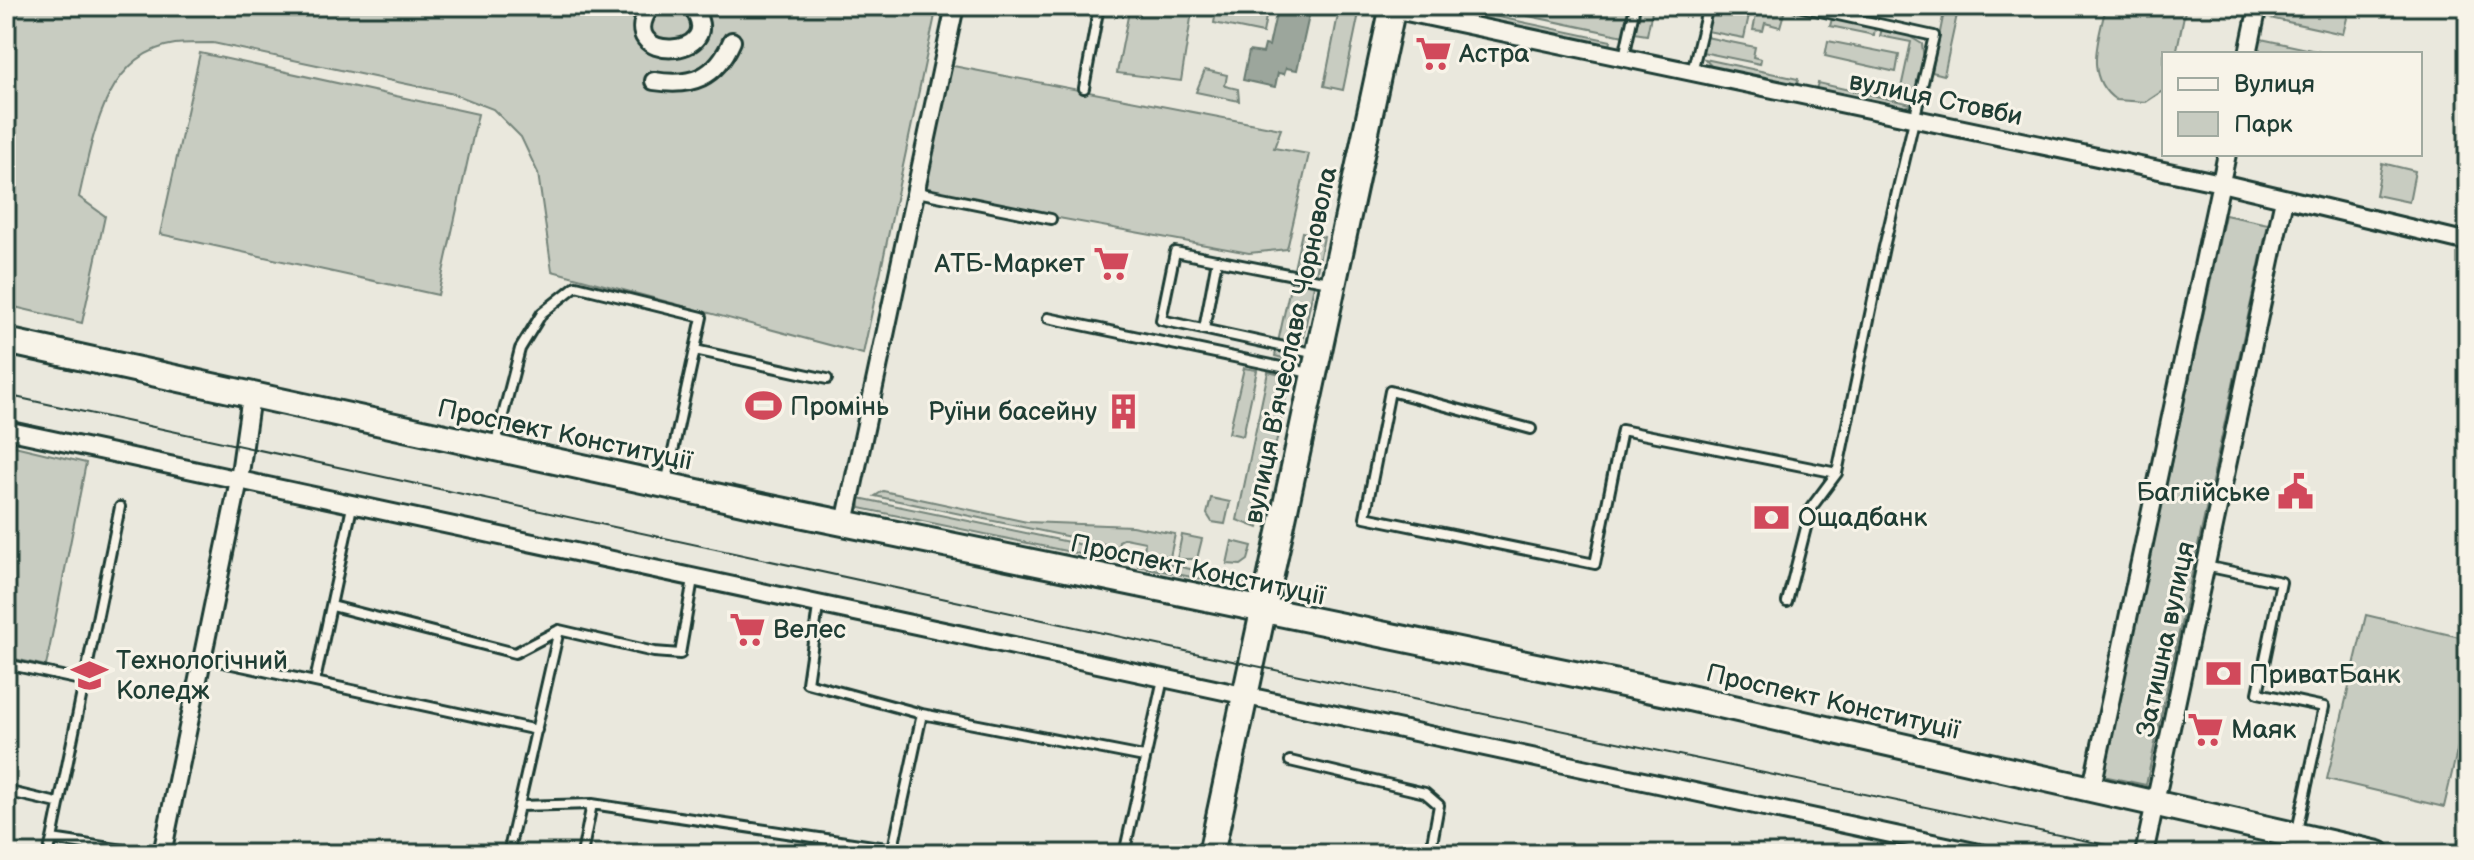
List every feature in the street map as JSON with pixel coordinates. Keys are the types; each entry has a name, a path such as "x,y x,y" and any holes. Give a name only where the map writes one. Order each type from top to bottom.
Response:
{"street":[{"path":"651,6 644,19 646,34 657,48 675,51 690,43 697,32 698,20 691,6"},
{"path":"845,523 955,6"},
{"path":"2248,52 2258,6"},
{"name":"вулиця Стовби","path":"1392,7 2221,183 2468,242"},
{"name":"вулиця Вʼячеслава Чорновола","path":"1245,696 1392,7"},
{"path":"654,81 685,85 699,80 722,62 732,41"},
{"name":"Затишна вулиця","path":"2092,787 2227,156"},
{"name":"Затишна вулиця","path":"2144,854 2284,199"},
{"name":"Проспект Конституції","path":"6,341 845,523 1676,695 2378,854"},
{"path":"162,854 239,480 251,396"},
{"path":"6,430 353,502 818,607 1984,854"},
{"path":"1211,854 1245,696"}],"lane":[{"path":"1084,88 1099,6"},
{"path":"1624,58 1635,6"},
{"path":"1692,72 1708,6"},
{"path":"1787,602 1811,508 1837,473 1884,247 1934,36 1797,6"},
{"path":"917,192 1051,219"},
{"path":"1317,364 1204,329 1161,320 1175,252 1334,283"},
{"path":"1204,329 1217,260"},
{"path":"495,446 520,349 542,313 576,286 702,317 666,485"},
{"path":"1048,318 1317,364"},
{"path":"695,350 827,379"},
{"path":"1531,429 1390,391 1365,517 1595,564 1622,430 1837,473"},
{"path":"315,681 353,502"},
{"path":"48,854 120,507"},
{"path":"2205,566 2281,582 2258,693 2324,707 2296,835"},
{"path":"332,606 515,653 559,630 654,652 680,654 693,579"},
{"path":"818,607 807,683 922,714 1144,757"},
{"path":"508,854 559,630"},
{"path":"204,658 537,730"},
{"path":"6,664 85,681"},
{"path":"1124,854 1163,679"},
{"path":"519,806 592,804 893,852 922,714"},
{"path":"1290,761 1425,793 1439,805 1430,854"},
{"path":"6,791 57,803"},
{"path":"582,854 592,804"},
{"path":"52,839 149,854"}],"green space":[{"path":"6,6 937,6 863,354 552,271 538,173 521,137 493,109 454,94 213,43 175,44 151,51 132,64 105,103 79,197 105,216 82,323 6,305"},
{"path":"1130,6 1160,6 1192,12 1181,81 1117,73"},
{"path":"1217,6 1251,11 1252,6 1268,6 1263,33 1214,23"},
{"path":"1434,6 1447,6 1611,41 1610,46 1433,9"},
{"path":"1481,6 1631,6 1624,36"},
{"path":"1640,6 1653,6 1647,35 1634,33"},
{"path":"1712,6 1751,6 1744,38 1707,31"},
{"path":"1758,6 1785,9 1780,27 1765,23 1763,31 1753,30"},
{"path":"2106,6 2186,6 2176,52 2162,52 2162,91 2146,102 2116,100 2106,91 2096,69 2097,44"},
{"path":"2267,6 2350,6 2343,34 2265,17"},
{"path":"1945,7 1958,10 1944,75 1932,72"},
{"path":"1339,10 1359,13 1343,90 1324,86"},
{"path":"1832,19 1875,28 1874,35 1830,26"},
{"path":"1882,29 1907,35 1922,44 1924,60 1916,97 1890,92 1891,86 1901,88 1911,42 1880,36"},
{"path":"1706,37 1755,47 1753,57 1761,59 1760,64 1702,52"},
{"path":"2261,39 2321,52 2258,52"},
{"path":"1828,41 1899,55 1896,72 1825,56"},
{"path":"200,53 478,114 438,295 160,234"},
{"path":"1705,59 1798,79 1797,85 1712,67"},
{"path":"943,64 1281,129 1274,148 1309,154 1287,249 1249,253 917,192"},
{"path":"1205,70 1227,75 1225,86 1238,89 1239,101 1196,92"},
{"path":"1818,83 1911,104 1905,108 1816,89"},
{"path":"2382,163 2415,171 2409,202 2376,195"},
{"path":"2225,215 2268,224 2146,785 2103,776"},
{"path":"1302,232 1324,237 1298,362 1275,356"},
{"path":"1244,368 1257,370 1243,436 1229,433"},
{"path":"1268,372 1290,377 1258,528 1237,520"},
{"path":"6,444 86,463 46,666 6,657"},
{"path":"883,491 1027,522 1132,526 1175,534 1170,557 1144,552 1145,542 1125,538 1119,541 1118,547 875,496"},
{"path":"859,498 1116,552 1114,561 860,508"},
{"path":"1211,498 1230,502 1225,524 1212,522 1207,514"},
{"path":"1182,535 1202,539 1197,559 1177,559"},
{"path":"1232,541 1252,546 1248,560 1241,565 1227,564"},
{"path":"1140,558 1236,579 1245,583 1245,588 1138,566"},
{"path":"2366,615 2468,639 2468,704 2444,807 2327,779"}],"shaded area":[{"path":"1277,10 1309,16 1297,70 1286,68 1284,74 1278,73 1275,87 1243,80 1249,51 1263,53 1265,45 1269,46"}],"tram line":[{"path":"6,395 1204,655 2149,854"}],"place":[{"name":"Астра","path":"1433,53"},
{"name":"АТБ-Маркет","path":"1111,263"},
{"name":"Промінь","path":"764,406"},
{"name":"Руїни басейну","path":"1123,411"},
{"name":"Баглійське","path":"2296,492"},
{"name":"Ощадбанк","path":"1772,517"},
{"name":"Велес","path":"747,629"},
{"name":"ПриватБанк","path":"2223,674"},
{"name":"Технологічний Коледж","path":"90,675"},
{"name":"Маяк","path":"2205,729"}]}
